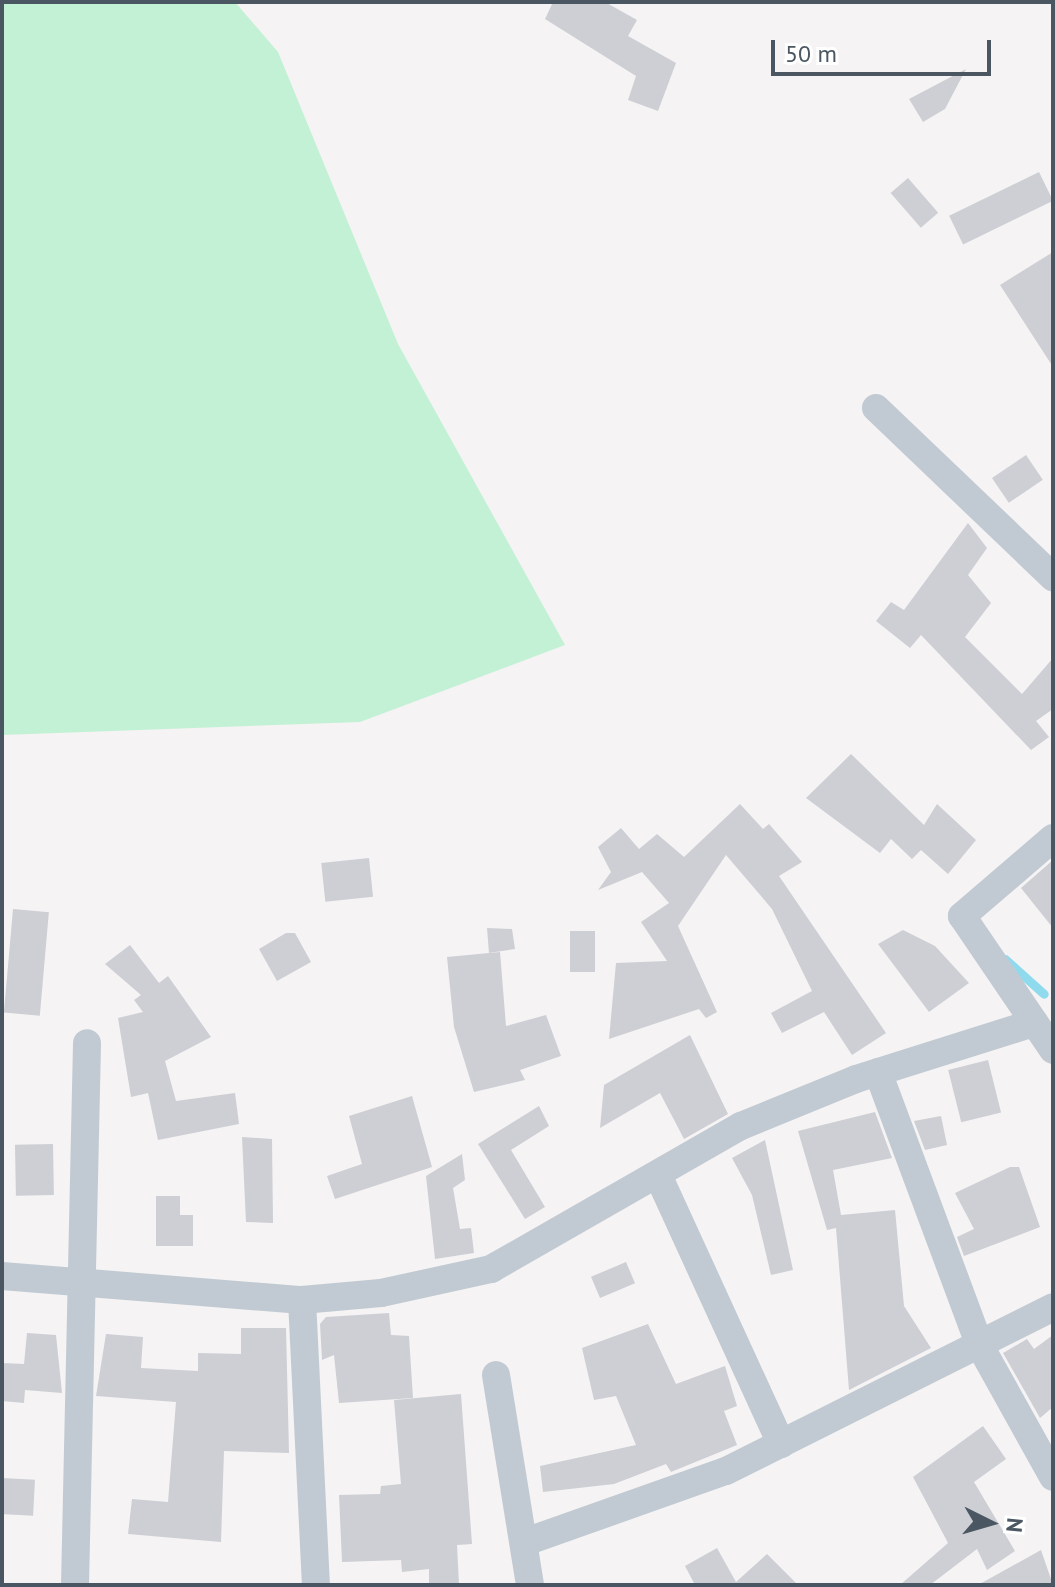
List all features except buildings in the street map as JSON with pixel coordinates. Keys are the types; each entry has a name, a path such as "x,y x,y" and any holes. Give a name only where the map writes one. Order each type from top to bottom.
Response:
{"street":[{"path":"876,408 1053,577"},
{"path":"1053,838 962,916 1053,1050"},
{"path":"2,1276 86,1278 302,1300 381,1293 491,1269 741,1126 878,1072 1034,1023"},
{"path":"75,1585 86,1278 87,1043"},
{"path":"878,1072 979,1344 1053,1477"},
{"path":"658,1175 781,1444"},
{"path":"302,1300 316,1585"},
{"path":"525,1542 610,1518 781,1444 1053,1307"},
{"path":"496,1375 530,1585"}],"green space":[{"path":"2,2 235,2 278,52 398,344 565,645 360,722 2,735"}],"waterway":[{"path":"1005,959 1044,994"}]}
